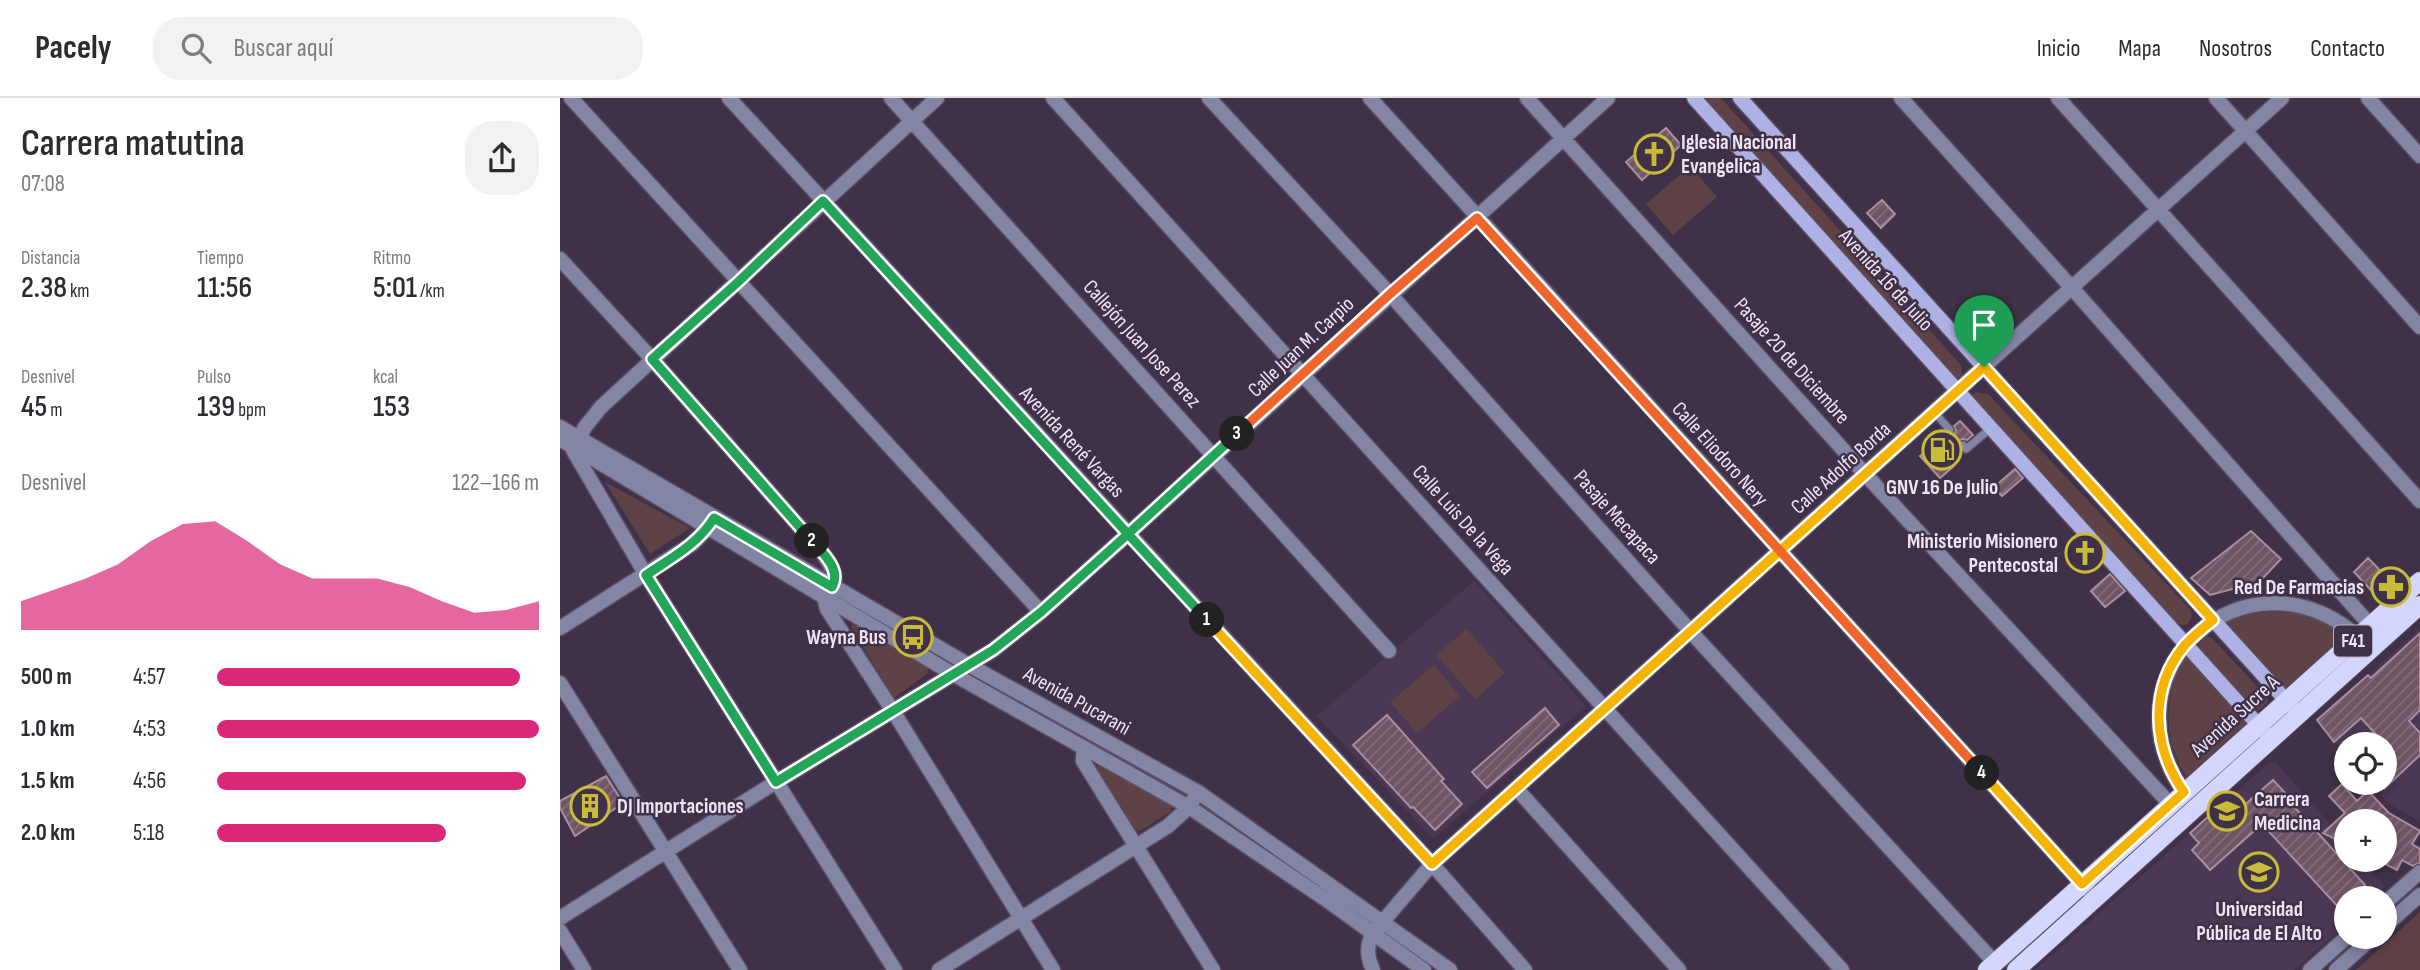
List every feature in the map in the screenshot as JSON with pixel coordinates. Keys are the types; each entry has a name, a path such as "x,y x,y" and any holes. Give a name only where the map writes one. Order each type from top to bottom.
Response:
{"main road":[{"name":"Avenida 16 de Julio","path":"1694,98 2271,739"},
{"name":"Avenida 16 de Julio","path":"1740,98 2298,715"},
{"name":"Avenida Sucre A","path":"1991,966 2420,581"},
{"name":"Avenida Sucre A","path":"2016,970 2420,605"}],"street":[{"path":"570,98 1041,612"},
{"name":"Avenida René Vargas","path":"729,98 1432,864 1525,970"},
{"name":"Callejón Juan Jose Perez","path":"891,98 1389,651"},
{"path":"895,970 646,575 575,454 577,441 601,407 937,98"},
{"name":"Calle Luis De la Vega","path":"1053,98 1304,373 1603,709 1842,970"},
{"name":"Pasaje Mecapaca","path":"1209,98 1390,294 1991,966"},
{"name":"Calle Eliodoro Nery","path":"1370,98 2096,899"},
{"name":"Pasaje 20 de Diciembre","path":"1527,98 1865,474 2170,804"},
{"name":"Calle Juan M. Carpio","path":"560,918 993,650 1041,612 1128,534 1608,98"},
{"path":"1901,98 2072,288 2364,631"},
{"path":"2058,98 2420,501"},
{"path":"2216,98 2420,327"},
{"name":"Calle Adolfo Borda","path":"1378,927 1432,864 2282,98"},
{"path":"2368,98 2420,156"},
{"path":"560,259 822,552 836,577 825,604 827,609 1054,970"},
{"name":"Avenida Pucarani","path":"560,427 577,441 829,592 969,665 1198,792 1378,927 1424,970"},
{"name":"Avenida Pucarani","path":"560,439 577,441"},
{"path":"560,628 692,544 711,523"},
{"name":"Avenida Pucarani","path":"829,592 953,674 1189,807 1450,970"},
{"path":"2184,792 2171,770 2161,742 2159,712 2160,697 2169,669 2186,644 2213,620 2246,606 2286,603 2325,614 2364,631"},
{"path":"560,683 740,970"},
{"path":"1086,749 1083,761 1213,970"},
{"path":"2151,784 2171,770"},
{"path":"1516,788 1679,970"},
{"path":"939,970 1168,826 1189,807 1198,792"},
{"path":"2397,892 2420,872"},
{"path":"2397,915 2420,895"},
{"path":"1373,970 1367,950 1378,927"},
{"path":"560,931 584,970"},
{"path":"2310,970 2334,949"},
{"path":"2336,970 2359,949"}],"lane":[{"path":"1934,412 1950,430"},
{"path":"1963,445 1966,449 1991,428"}],"shaded area":[{"path":"1697,98 1721,98 1961,365 1962,375 1956,379"},
{"path":"1690,166 1717,197 1673,235 1646,204"},
{"path":"1976,392 1988,394 2190,609 2191,618 2186,625 2174,623 1972,403 1972,396"},
{"path":"605,482 690,528 650,554"},
{"path":"1474,581 1586,706 1433,839 1317,716"},
{"path":"2268,612 2309,617 2345,636 2289,687 2283,688 2225,626 2226,620 2241,615"},
{"path":"854,622 928,667 928,673 894,698 851,627"},
{"path":"1467,629 1505,673 1475,699 1436,655"},
{"path":"2420,629 2420,821 2388,803 2381,795 2397,795 2397,732 2334,732 2334,740 2317,720"},
{"path":"2205,635 2212,638 2268,698 2268,702 2259,710 2255,709 2199,649 2200,638"},
{"path":"2188,658 2245,721 2246,727 2192,776 2186,777 2173,747 2168,719 2172,690 2181,659"},
{"path":"1434,665 1460,696 1417,733 1390,702"},
{"name":"Universidad Pública de El Alto","path":"2269,763 2276,763 2334,828 2334,872 2372,872 2384,886 2334,886 2334,935 2294,970 2035,970"},
{"path":"1099,764 1172,805 1170,812 1140,831 1136,830 1097,768"},
{"path":"2420,912 2420,970 2356,970 2379,949 2397,949 2397,933"}],"building":[{"name":"Iglesia Nacional Evangelica","path":"1666,128 1681,145 1642,180 1626,162"},
{"path":"1882,200 1895,214 1881,228 1867,213"},
{"name":"GNV 16 De Julio","path":"1960,421 1973,435 1958,442 1959,449 1948,459 1954,466 1940,478 1920,456 1945,434 1954,435 1954,426"},
{"path":"2015,469 2023,478 2002,496 1994,487"},
{"path":"2251,531 2281,559 2259,582 2210,595 2191,578"},
{"path":"2368,558 2396,587 2381,601 2354,572"},
{"path":"2110,574 2125,591 2105,607 2091,591"},
{"path":"2420,633 2420,710 2409,721 2420,733 2420,755 2397,777 2397,732 2374,732 2361,718 2345,732 2334,732 2334,742 2317,720 2368,675 2371,678"},
{"path":"1545,708 1559,725 1487,788 1472,772"},
{"path":"1387,715 1444,779 1441,781 1462,804 1435,830 1353,745"},
{"name":"DJ Importaciones","path":"606,776 623,803 575,836 560,808 560,801"},
{"path":"2273,780 2334,851 2334,872 2353,872 2365,885 2334,886 2334,903 2262,824 2210,870 2192,850 2199,843 2190,833 2230,797 2241,808"},
{"path":"2334,791 2334,795 2352,795 2357,801 2364,795 2372,795 2385,809 2341,809 2329,796"},
{"path":"2397,818 2420,831 2412,844 2420,849 2420,863 2413,866 2402,860 2397,870"},
{"path":"2334,823 2334,838 2323,833"}],"place":[{"name":"Iglesia Nacional Evangelica","path":"1654,154"},
{"name":"GNV 16 De Julio","path":"1942,450"},
{"name":"Ministerio Misionero Pentecostal","path":"2085,553"},
{"name":"Red De Farmacias","path":"2391,587"},
{"name":"Wayna Bus","path":"913,637"},
{"name":"DJ Importaciones","path":"590,806"},
{"name":"Carrera Medicina","path":"2227,811"},
{"name":"Universidad Pública de El Alto","path":"2259,872"}],"route":[{"path":"1984,367 1865,474 1780,551 1691,632 1432,864 1128,534 1041,612 993,650 776,782 646,575 692,544 714,518 832,587 835,582 834,570 822,552 652,359 823,201 1128,534 1477,218 1780,551 2082,884 2184,792 2165,757 2161,742 2160,697 2169,669 2177,656 2186,644 2213,620 1984,367"}]}
